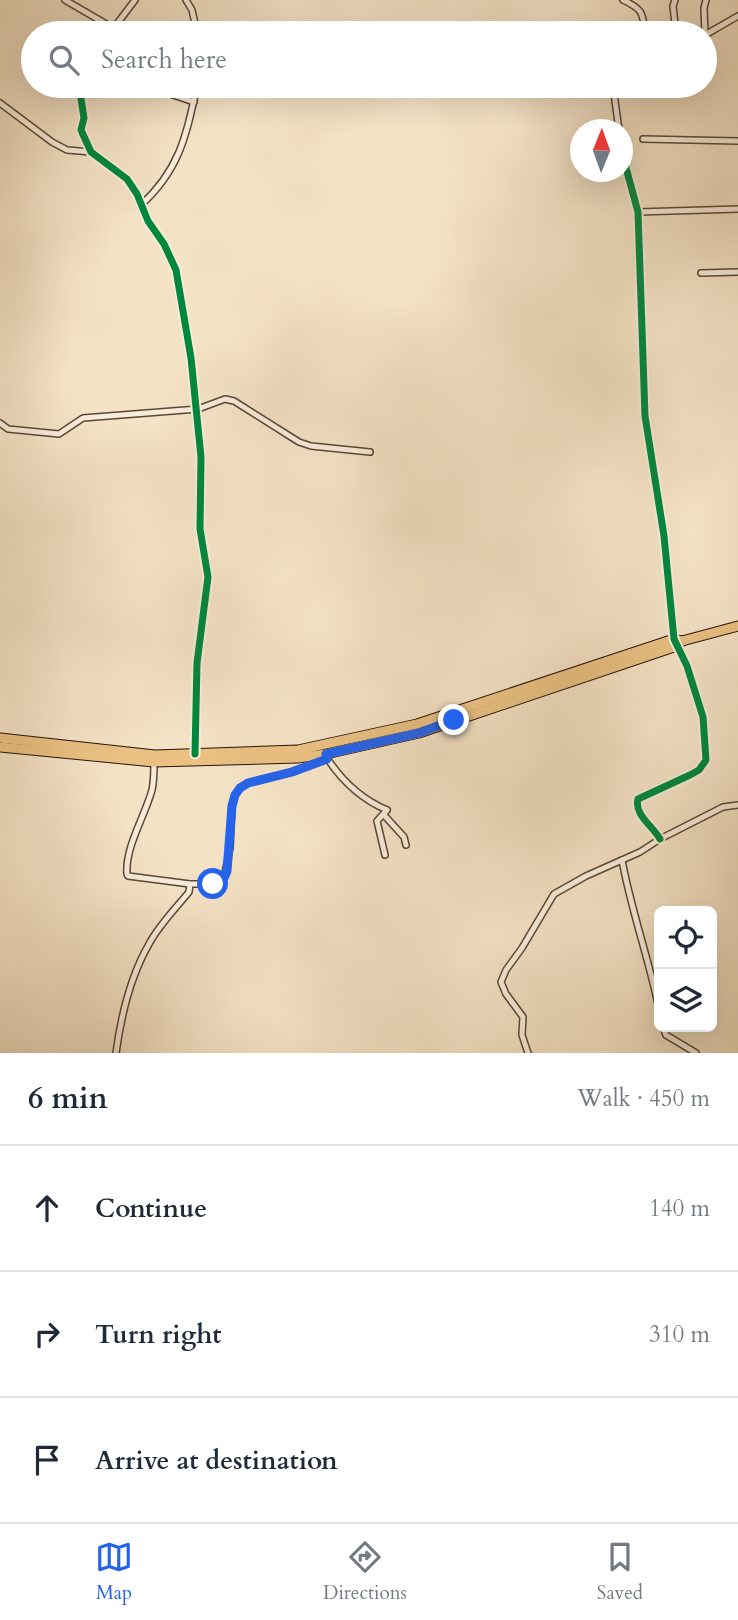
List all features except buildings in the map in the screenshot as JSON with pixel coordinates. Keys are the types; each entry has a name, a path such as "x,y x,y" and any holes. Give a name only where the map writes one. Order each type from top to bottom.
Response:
{"main road":[{"path":"0,738 155,755 298,750 416,724 678,642 738,626"},
{"path":"0,747 154,762 326,757 419,733 678,642"}],"street":[{"path":"65,0 96,21"},
{"path":"186,0 195,21"},
{"path":"623,0 636,6 643,15 644,21"},
{"path":"675,0 675,21"},
{"path":"704,21 706,0"},
{"path":"118,21 133,1"},
{"path":"717,28 738,16"},
{"path":"81,98 84,118 81,130 91,152 127,179 176,270 198,409 201,457 200,529 208,577 197,663 195,754"},
{"path":"182,98 194,102"},
{"path":"141,205 160,187 172,170 195,98"},
{"path":"615,98 618,119"},
{"path":"0,103 52,142 67,150 91,152"},
{"path":"643,139 738,141"},
{"path":"630,182 638,212 645,416 678,642 703,717 706,760 699,770 691,775 638,799 636,805 639,816 647,821 660,838"},
{"path":"638,212 738,209"},
{"path":"701,273 738,272"},
{"path":"0,423 8,429 59,434 83,418 198,409 225,399 234,401 299,442 311,446 370,452"},
{"path":"154,762 151,791 142,815 128,876 190,884 213,884 224,878 230,848 232,806 240,788 248,783 292,772 326,757 347,785 371,803 387,810"},
{"path":"528,1053 522,1035 523,1017 502,989 501,982 554,894 723,807 738,805"},
{"path":"387,810 384,815 404,837 406,845"},
{"path":"385,855 377,821 387,810"},
{"path":"622,860 654,985"},
{"path":"116,1053 121,1017 137,970 149,943 189,892 190,884"},
{"path":"665,1032 696,1053"}],"cycle path":[{"path":"81,98 84,118 81,130 91,152 127,179 176,270 191,358 201,457 200,529 208,577 197,663 195,754"},
{"path":"630,182 638,212 645,416 664,536 674,639 687,666 703,717 706,760 699,770 638,799 641,815 660,839"}],"route":[{"path":"213,884 220,882 227,871 232,806 240,788 248,783 292,772 327,759 326,754 419,733 454,720"}]}
